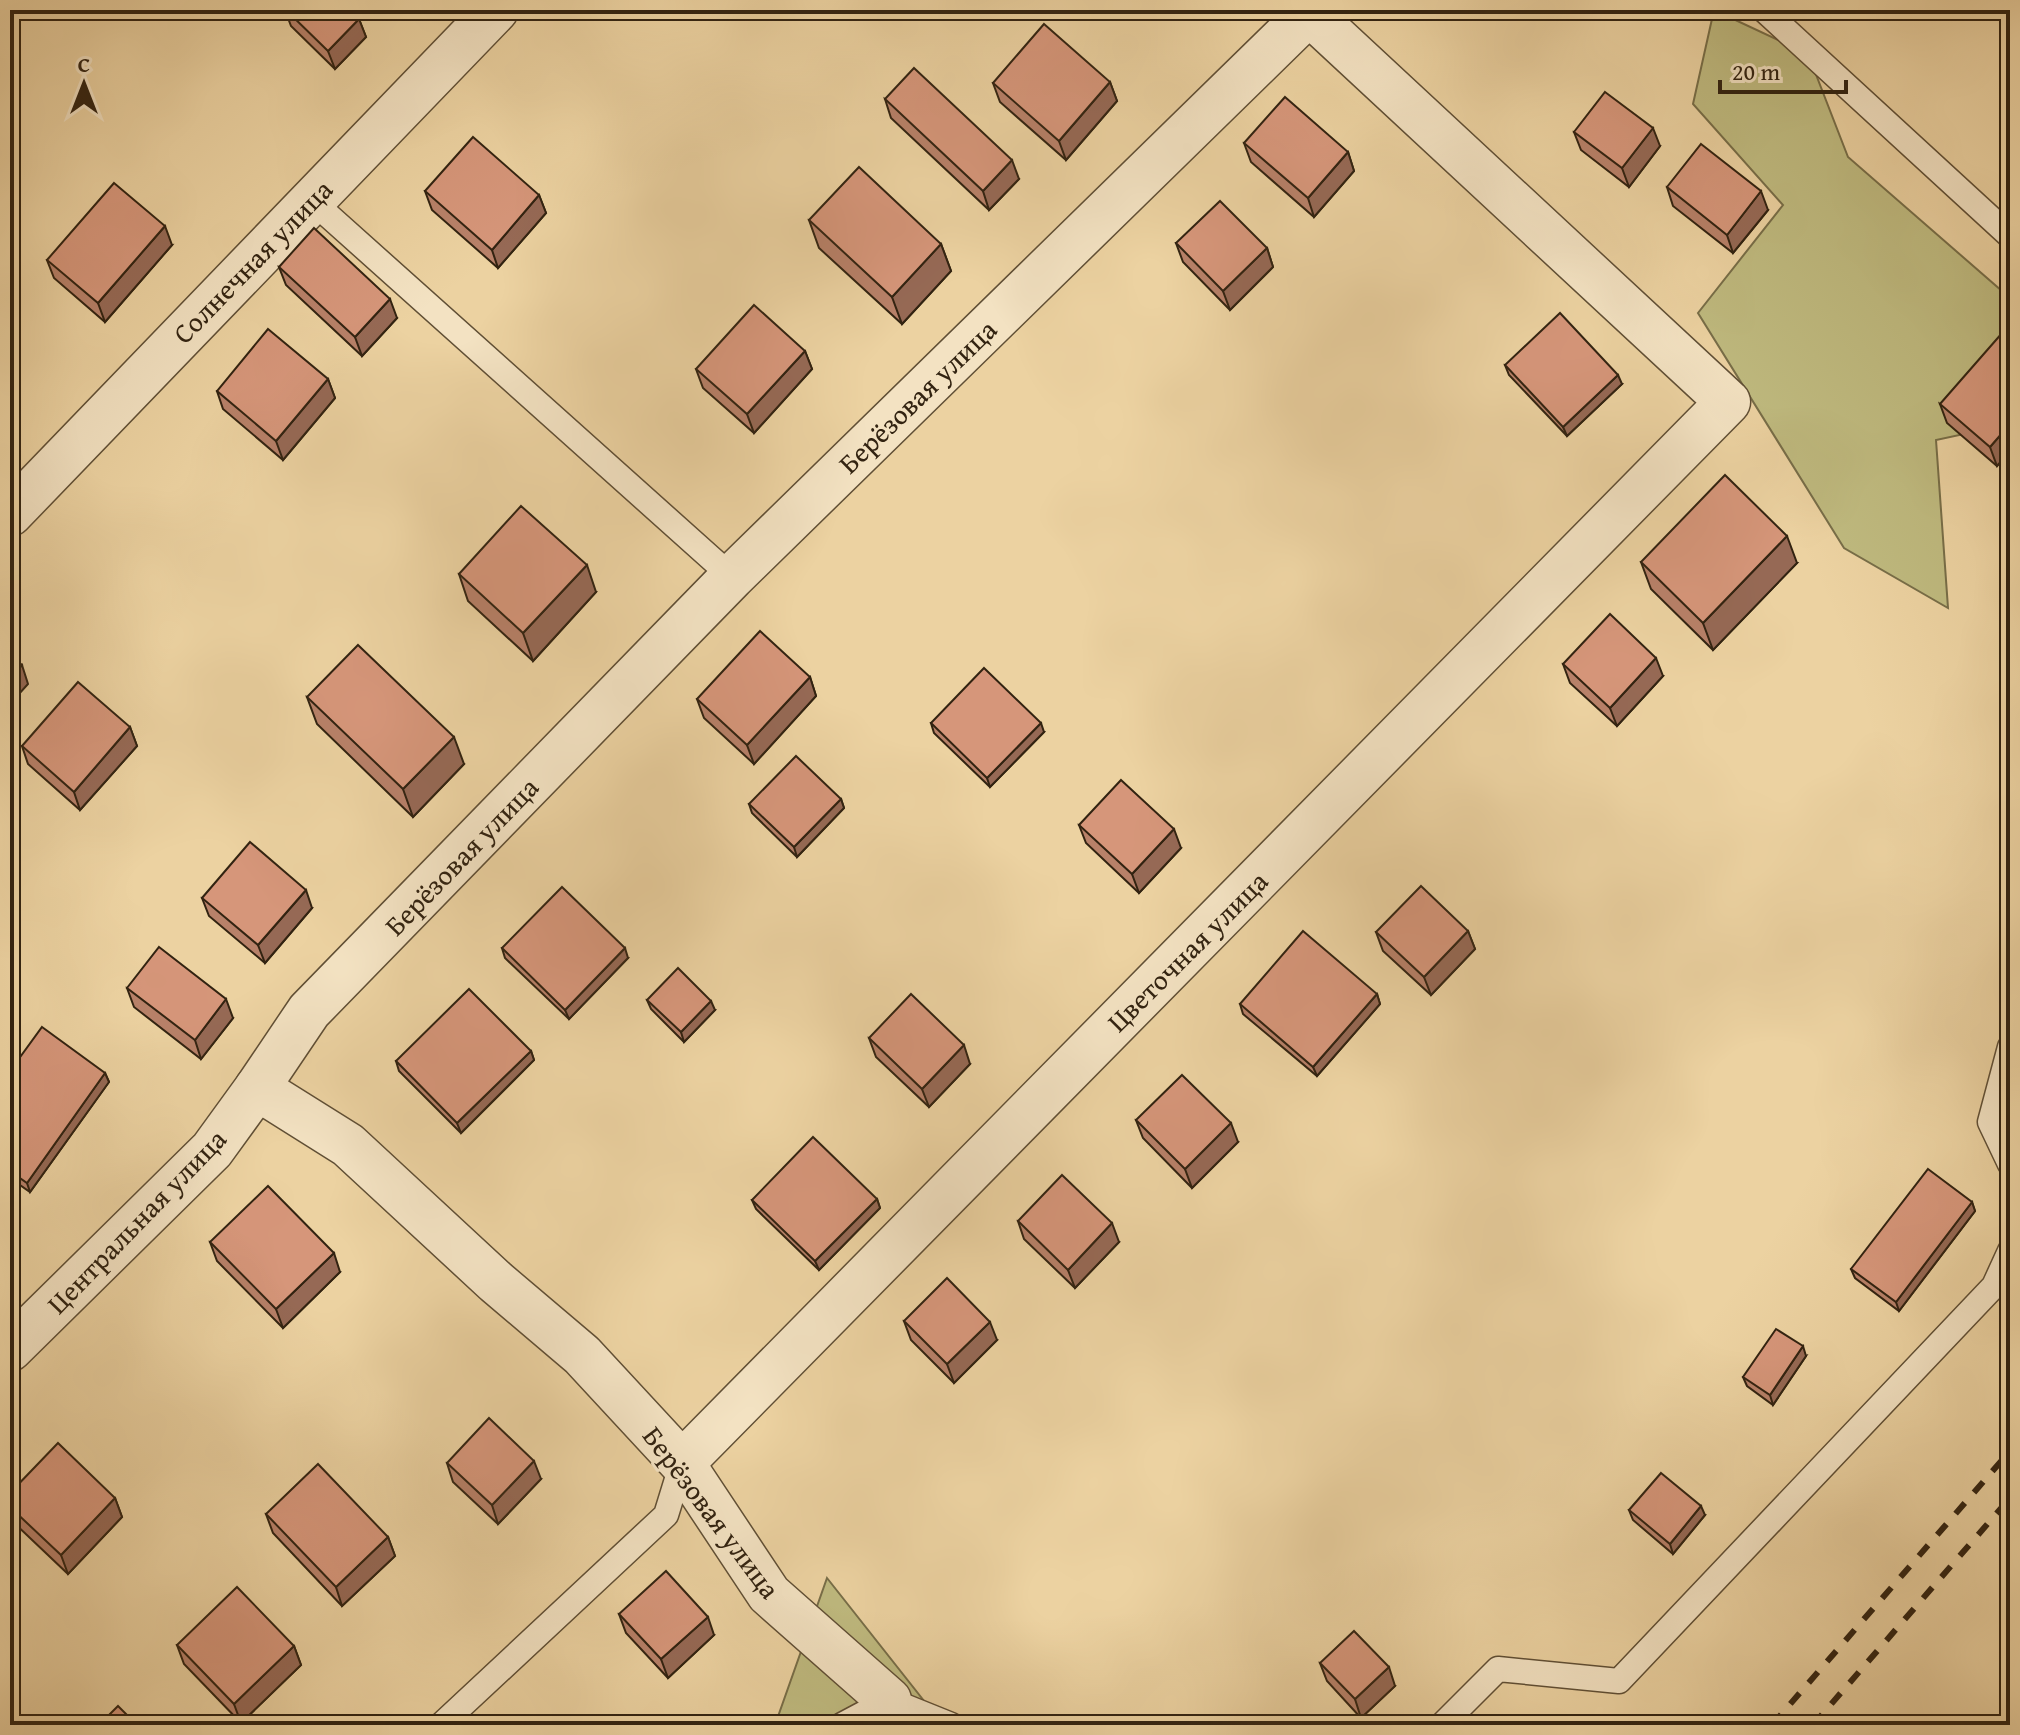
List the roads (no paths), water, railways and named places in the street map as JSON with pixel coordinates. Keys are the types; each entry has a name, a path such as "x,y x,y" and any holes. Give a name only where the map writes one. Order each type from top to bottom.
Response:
{"street":[{"name":"Солнечная улица","path":"10,514 496,10"},
{"name":"Цветочная улица","path":"682,1463 1728,402 1309,13"},
{"name":"Берёзовая улица","path":"889,1700 769,1594 682,1463 582,1355 496,1282 348,1145 257,1088 309,1011 732,577 1309,13"},
{"name":"Центральная улица","path":"10,1349 212,1150 257,1088"}],"lane":[{"path":"1764,10 2010,236"},
{"path":"311,200 732,577"},
{"path":"2010,1047 1990,1122 2010,1164"},
{"path":"1442,1725 1498,1669 1619,1681 1994,1286 2010,1251"},
{"path":"441,1725 666,1515 682,1463"},
{"path":"842,1725 889,1700 951,1725"}],"railway":[{"path":"1772,1725 2010,1451"},
{"path":"1813,1725 2010,1498"}]}
